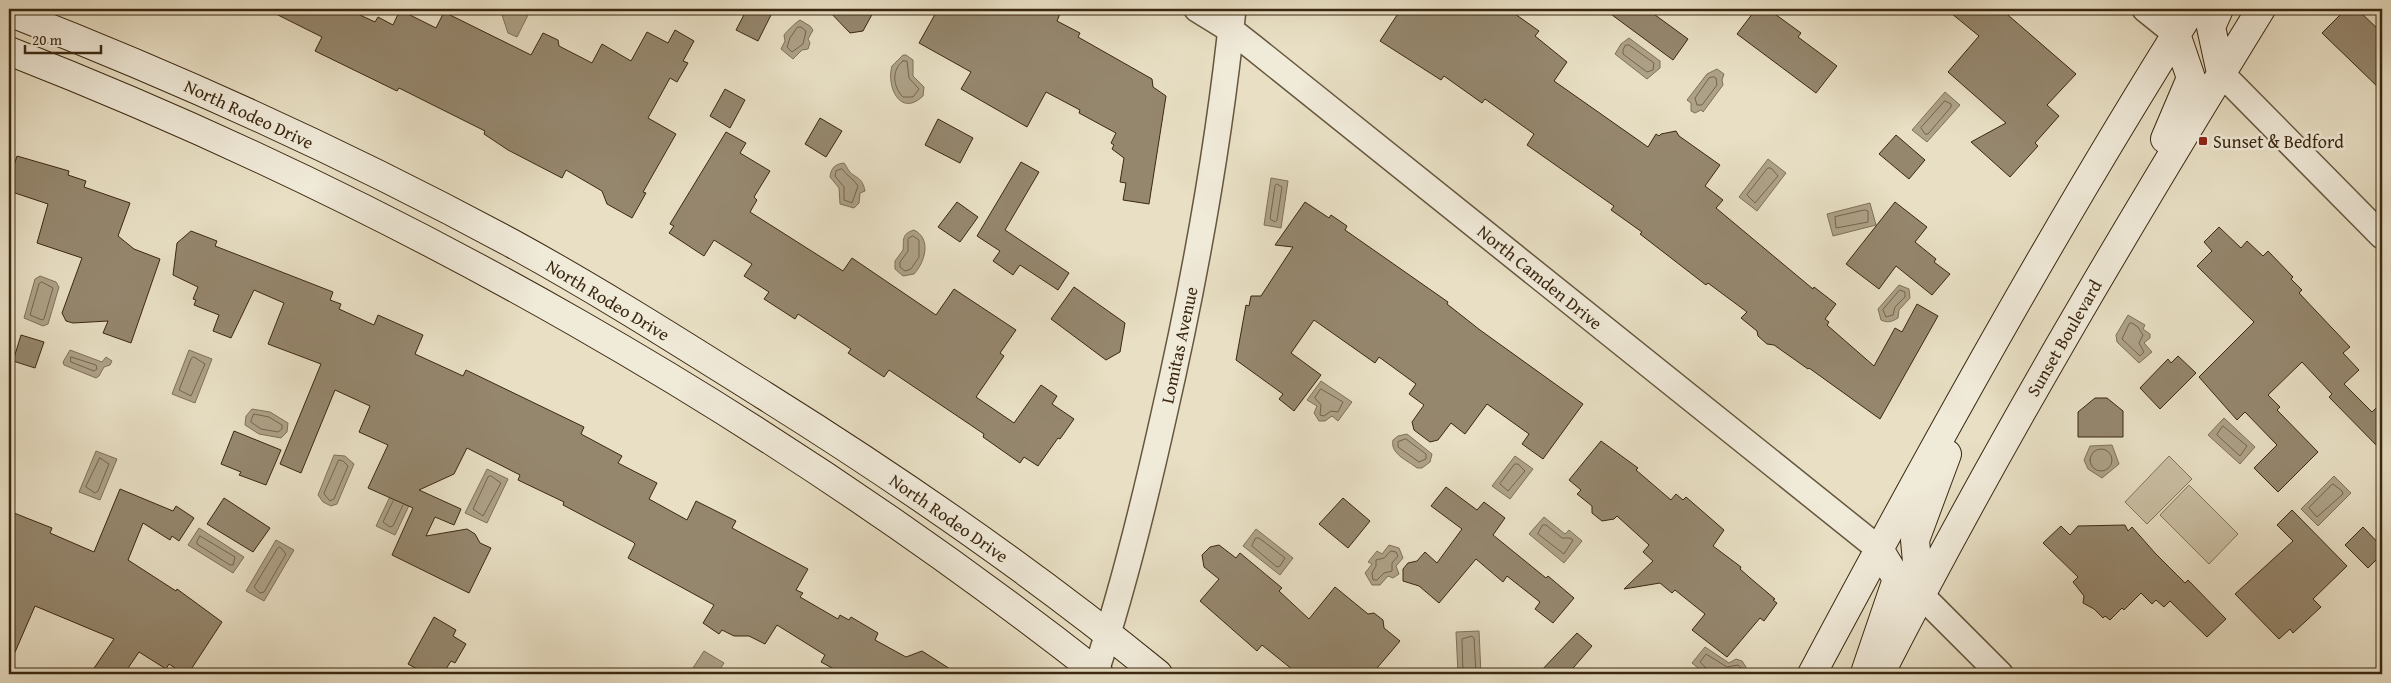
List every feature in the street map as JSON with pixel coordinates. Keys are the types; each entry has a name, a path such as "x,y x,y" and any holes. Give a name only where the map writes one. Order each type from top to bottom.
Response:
{"street":[{"name":"North Camden Drive","path":"1197,9 1232,19 1879,549"},
{"path":"2124,234 2191,78 2176,34 2146,9"},
{"path":"1812,674 1975,374 2192,9"},
{"path":"2218,9 2211,27 2221,73 2382,236"},
{"name":"Sunset Boulevard","path":"1880,674 1920,594 2055,352 2124,234 2261,9"},
{"name":"North Rodeo Drive","path":"9,12 186,85 309,141 514,245 686,346 918,495 1108,633 1158,674"},
{"name":"Lomitas Avenue","path":"1097,673 1144,504 1182,336 1202,228 1232,19"},
{"name":"North Rodeo Drive","path":"9,51 180,122 284,170 496,277 682,386 890,520 990,591 1097,673"},
{"path":"1975,374 1915,540 1920,594 2000,674"},
{"path":"1864,674 1897,579 1879,549"}],"shaded area":[{"path":"2169,456 2192,479 2147,524 2125,502"},
{"path":"2189,485 2238,534 2209,564 2160,515"}],"water":[{"path":"500,9 531,9 517,37 508,33"},
{"path":"800,20 813,30 808,39 810,43 808,49 802,50 793,59 781,49 785,41 784,35"},
{"path":"1629,38 1660,61 1660,68 1647,79 1615,54 1621,44"},
{"path":"903,55 913,60 913,76 924,87 923,96 915,102 908,103 902,101 893,90 891,82 892,66"},
{"path":"1717,69 1724,74 1723,85 1703,112 1701,110 1695,113 1691,111 1691,103 1687,100 1707,74"},
{"path":"1945,92 1960,105 1927,142 1912,130"},
{"path":"1768,159 1786,173 1757,211 1739,197"},
{"path":"844,163 864,186 865,191 860,193 859,203 854,208 840,204 839,188 830,177 834,167"},
{"path":"1271,178 1288,181 1281,228 1264,225"},
{"path":"1870,203 1876,225 1833,236 1827,214"},
{"path":"914,230 923,239 925,245 924,257 914,274 903,276 895,269 895,261 903,250 905,235"},
{"path":"40,276 56,282 59,287 48,324 43,326 24,318 35,279"},
{"path":"1899,285 1909,289 1910,298 1899,310 1898,318 1885,322 1881,320 1878,309"},
{"path":"2128,315 2145,325 2143,329 2150,334 2150,338 2144,343 2152,352 2139,363 2117,342 2116,335"},
{"path":"70,350 102,362 106,357 112,361 110,365 104,367 96,378 64,365 63,362"},
{"path":"189,350 212,359 195,403 172,394"},
{"path":"1321,381 1352,402 1338,421 1332,416 1325,421 1319,421 1314,413 1317,406 1307,400"},
{"path":"252,409 270,412 288,423 287,432 281,438 259,434 245,425 246,416"},
{"path":"2224,418 2255,447 2240,464 2208,435"},
{"path":"1407,434 1432,454 1430,462 1422,468 1417,468 1400,456 1394,449 1393,440 1398,436"},
{"path":"2112,445 2119,464 2102,478 2088,469 2084,460 2090,446"},
{"path":"96,451 117,459 100,500 79,492"},
{"path":"334,455 345,456 354,464 337,504 331,506 323,502 318,495"},
{"path":"1515,456 1533,469 1510,499 1492,486"},
{"path":"487,469 508,479 487,523 465,513"},
{"path":"2334,476 2351,493 2318,526 2301,509"},
{"path":"396,484 415,493 395,535 376,526"},
{"path":"1544,517 1565,534 1569,530 1582,541 1564,563 1529,534"},
{"path":"199,528 244,557 233,573 188,545"},
{"path":"1256,529 1293,558 1280,575 1243,546"},
{"path":"276,540 294,550 264,601 246,591"},
{"path":"1389,545 1399,548 1403,558 1396,566 1399,574 1393,578 1388,576 1380,585 1372,585 1365,573 1372,564 1368,562 1377,551 1382,554"},
{"path":"1479,631 1481,674 1458,674 1456,632"},
{"path":"1705,647 1729,663 1736,659 1742,661 1746,667 1743,674 1705,674 1692,663"},
{"path":"704,651 724,663 717,674 689,674"}],"building":[{"path":"266,9 347,9 375,22 378,17 393,25 400,10 436,28 444,12 531,55 543,33 558,40 559,46 592,63 602,44 631,61 647,32 668,43 675,30 694,41 683,61 688,63 677,82 670,78 648,118 676,134 643,192 646,193 632,218 607,204 602,191 566,170 562,178 508,150 484,134 485,131 399,88 397,91 315,51 322,37"},
{"path":"747,9 774,9 758,41 736,30"},
{"path":"827,9 875,9 863,31 850,33"},
{"path":"938,9 1049,9 1060,14 1057,21 1080,33 1078,37 1152,79 1153,87 1166,96 1149,204 1123,200 1126,183 1120,182 1124,158 1112,149 1114,145 1111,143 1116,133 1079,113 1080,110 1046,92 1027,127 961,89 971,72 919,43"},
{"path":"1401,9 1508,9 1539,31 1535,36 1567,62 1554,81 1648,147 1656,134 1659,136 1676,131 1679,136 1720,165 1705,186 1723,200 1716,208 1813,289 1814,287 1836,304 1825,319 1829,322 1827,325 1874,366 1895,328 1902,332 1917,304 1938,316 1880,419 1809,368 1774,345 1767,344 1758,336 1757,331 1741,318 1747,312 1708,283 1706,285 1640,234 1642,232 1611,210 1614,206 1527,145 1534,134 1485,99 1482,103 1444,76 1441,80 1380,41"},
{"path":"1604,9 1647,9 1688,39 1673,60"},
{"path":"1756,9 1768,9 1801,33 1798,37 1837,66 1816,93 1737,34"},
{"path":"1946,9 2001,9 2076,74 2047,105 2059,116 2035,143 2038,146 2010,177 1971,142 2006,123 1948,72 1979,36"},
{"path":"2346,9 2357,9 2382,33 2382,91 2322,33"},
{"path":"725,89 745,100 730,128 710,116"},
{"path":"820,118 842,131 826,157 805,144"},
{"path":"938,119 973,138 960,163 925,145"},
{"path":"726,132 746,143 740,153 770,171 754,197 757,200 750,212 843,271 852,258 936,315 954,289 1016,330 1000,353 1004,356 976,397 1014,423 1041,385 1057,396 1052,404 1074,419 1038,466 1024,457 1020,463 983,437 984,434 889,370 884,377 848,353 851,349 798,314 795,319 764,299 769,292 744,276 752,264 714,240 704,256 669,233 674,226 670,224"},
{"path":"1896,135 1925,160 1909,179 1879,154"},
{"path":"17,156 69,171 68,175 86,181 84,187 130,203 118,236 134,249 160,259 131,343 103,333 108,321 73,323 66,321 62,313 82,258 37,243 48,204 9,191 9,181"},
{"path":"1021,162 1039,172 1005,230 1069,273 1058,290 1020,265 1013,275 993,261 1000,251 977,236"},
{"path":"957,202 978,217 960,242 938,227"},
{"path":"1305,202 1329,218 1331,215 1347,226 1345,230 1448,302 1447,304 1480,330 1583,404 1543,459 1522,444 1529,434 1487,404 1465,434 1451,423 1438,440 1430,442 1414,430 1412,422 1424,405 1409,394 1416,384 1379,357 1375,363 1314,320 1291,353 1321,375 1294,411 1279,399 1283,394 1236,360 1246,305 1249,306 1251,296 1261,296 1293,247 1275,245"},
{"path":"1895,202 1927,227 1915,242 1936,259 1934,262 1950,274 1932,295 1896,266 1879,289 1846,264"},
{"path":"2219,227 2241,248 2247,241 2263,256 2268,251 2293,277 2291,279 2302,290 2299,293 2350,347 2343,353 2359,370 2344,384 2372,412 2382,402 2382,451 2329,397 2332,394 2302,362 2268,395 2280,407 2277,410 2318,452 2278,492 2254,468 2277,445 2245,412 2237,420 2199,377 2254,322 2197,266 2212,251 2204,242"},
{"path":"191,231 217,241 215,246 333,292 330,300 341,304 339,309 374,325 378,315 423,335 415,354 463,376 466,370 584,427 581,434 622,456 618,463 657,483 649,499 687,520 696,501 736,521 732,528 808,569 796,590 803,593 800,597 838,619 840,615 849,620 851,617 878,633 875,640 906,657 922,651 958,674 843,674 821,662 825,655 777,625 765,644 749,636 734,636 722,630 719,634 703,623 714,605 628,558 635,544 633,542 563,505 564,502 518,480 520,475 467,448 454,474 419,490 461,509 454,525 435,517 426,536 467,529 475,534 480,543 491,548 469,593 392,555 413,508 368,488 388,445 359,432 370,406 335,390 301,473 280,464 321,364 268,344 284,303 254,290 231,338 213,331 219,315 194,305 196,300 193,299 198,287 173,275 177,243"},
{"path":"1074,287 1125,323 1120,352 1106,360 1051,319"},
{"path":"21,335 44,342 35,368 13,361"},
{"path":"2178,356 2196,373 2160,409 2140,388 2168,359 2171,363"},
{"path":"2095,398 2107,398 2123,411 2123,437 2078,437 2078,412"},
{"path":"234,431 281,450 266,485 239,475 241,472 221,464"},
{"path":"1601,441 1638,468 1636,470 1671,500 1676,494 1683,500 1686,497 1724,530 1713,546 1741,567 1740,569 1775,599 1773,600 1777,603 1764,621 1760,618 1727,657 1692,630 1705,614 1675,590 1672,593 1660,583 1624,589 1653,561 1643,552 1649,545 1617,516 1614,519 1602,521 1592,513 1592,506 1577,494 1581,490 1569,480"},
{"path":"1446,487 1477,510 1484,502 1505,518 1493,535 1574,598 1553,623 1535,609 1540,602 1507,576 1503,582 1476,559 1439,603 1419,586 1403,581 1403,569 1408,563 1417,561 1425,552 1437,563 1462,529 1431,506"},
{"path":"120,489 173,511 176,506 194,518 179,541 172,536 170,540 143,523 128,560 176,591 177,589 222,622 188,674 184,674 169,664 166,669 139,652 124,674 90,674 114,639 35,606 9,666 9,511 52,528 50,533 94,552"},
{"path":"224,498 270,528 253,552 207,524"},
{"path":"1343,498 1370,521 1348,548 1319,524"},
{"path":"2292,510 2347,566 2313,599 2321,607 2293,633 2290,629 2279,639 2235,594 2293,541 2277,525"},
{"path":"2125,525 2128,531 2132,527 2185,583 2188,580 2226,619 2207,637 2170,601 2164,607 2156,600 2152,604 2141,593 2124,610 2122,608 2110,620 2105,616 2103,618 2094,609 2083,603 2084,596 2073,582 2078,577 2043,543 2061,526 2070,535 2078,526"},
{"path":"2363,527 2382,547 2382,554 2368,568 2345,545"},
{"path":"1219,545 1236,558 1240,553 1282,588 1279,591 1309,619 1335,587 1368,614 1374,613 1383,620 1384,628 1400,641 1372,674 1298,674 1262,645 1257,651 1200,601 1219,579 1204,567 1202,555 1210,547"},
{"path":"434,617 456,630 453,636 466,644 455,663 451,661 443,674 426,674 408,664"},
{"path":"1577,633 1592,646 1568,674 1538,674"}],"place":[{"name":"Sunset & Bedford","path":"2203,141"}]}
